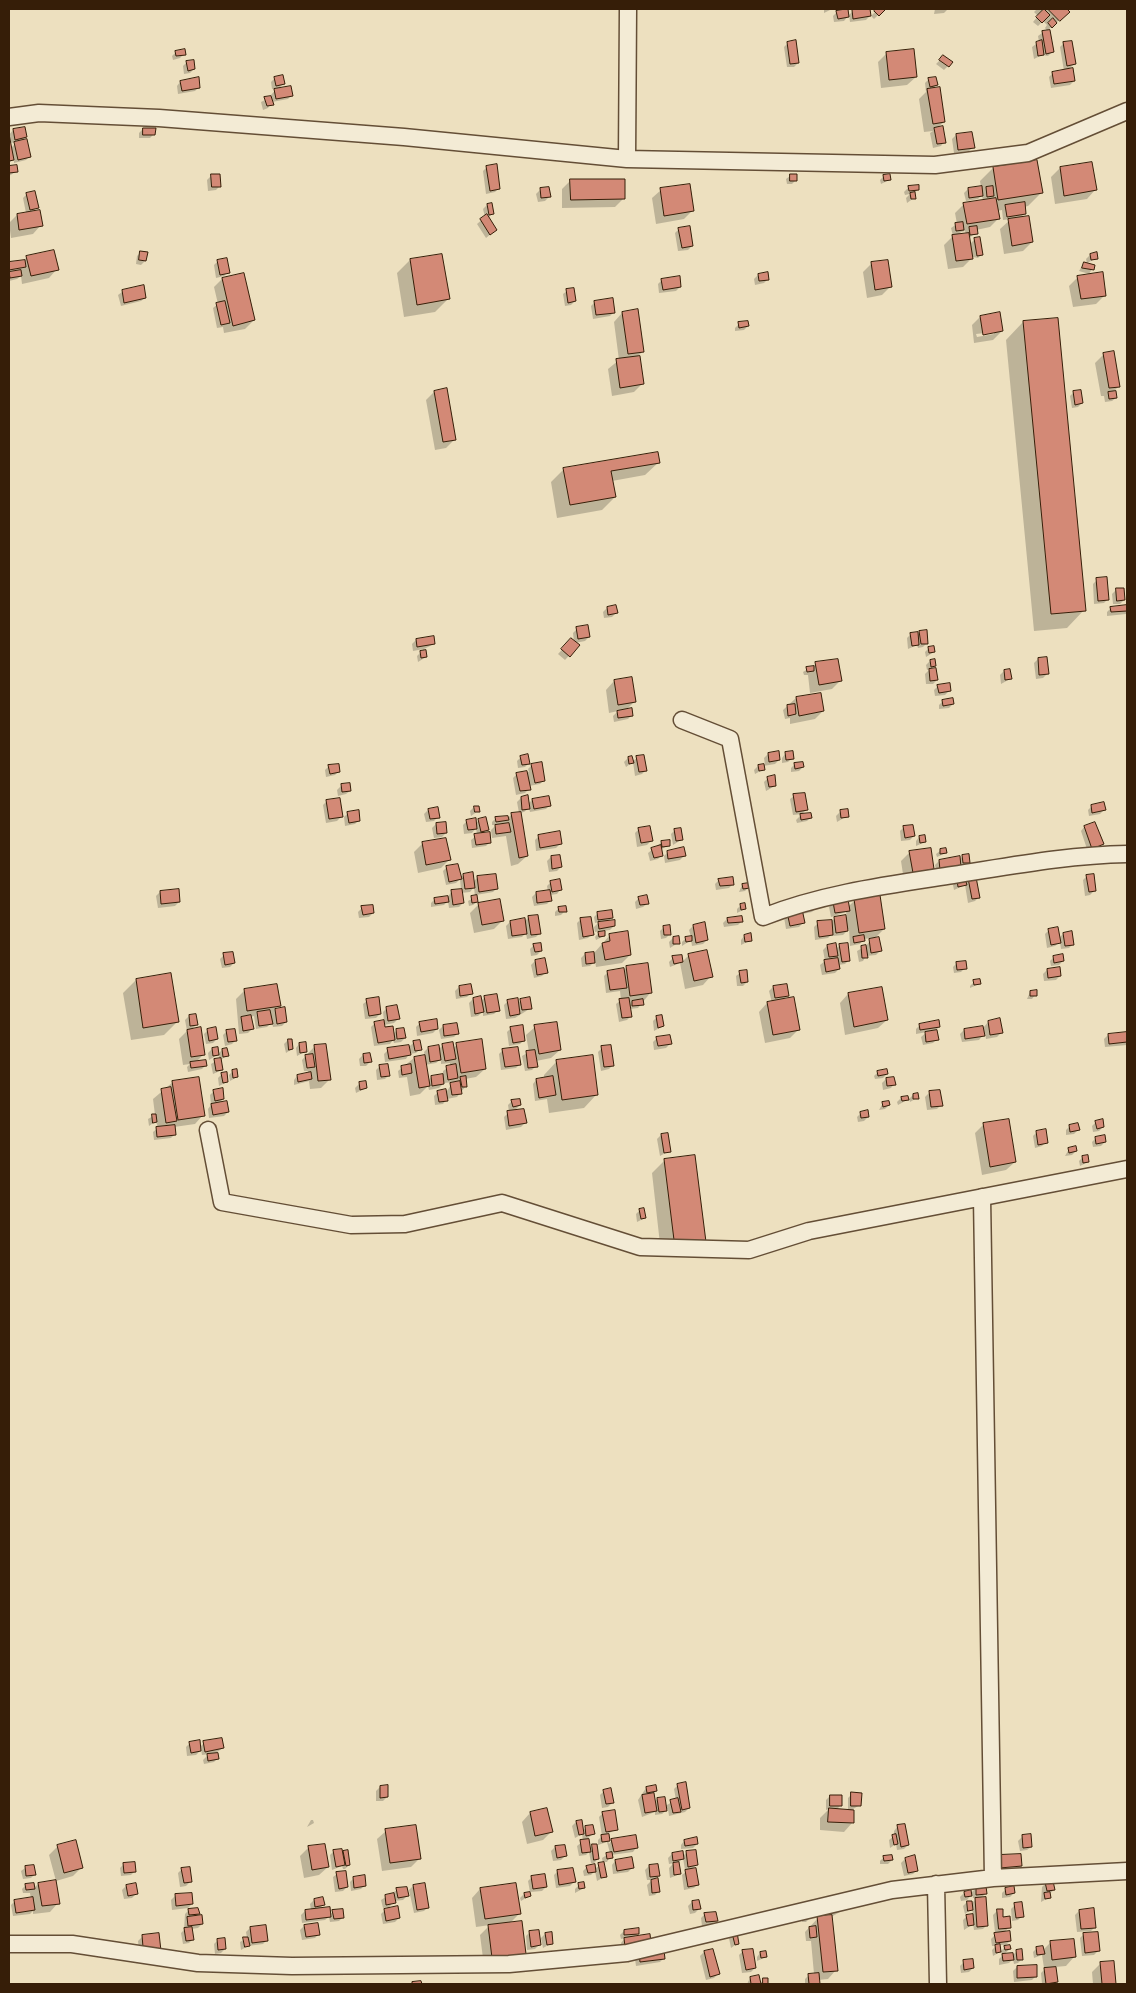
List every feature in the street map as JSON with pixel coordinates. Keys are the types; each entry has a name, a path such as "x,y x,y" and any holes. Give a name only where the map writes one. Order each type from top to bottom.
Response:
{"street":[{"path":"627,158 628,9"},
{"path":"9,118 38,113 159,118 404,137 627,158 935,164 1028,153 1127,111"},
{"path":"682,720 730,739 763,917 800,903 863,889 1081,855 1127,854"},
{"path":"208,1130 222,1202 351,1225 405,1224 502,1203 640,1247 749,1250 809,1231 1127,1168"},
{"path":"982,1197 992,1878"},
{"path":"9,1944 72,1944 198,1963 292,1966 509,1964 627,1953 892,1890 992,1878 1127,1871"},
{"path":"936,1884 938,1984"}],"building":[{"path":"848,9 849,17 838,19 836,11"},
{"path":"870,9 871,16 853,19 852,10"},
{"path":"876,9 885,10 879,16 874,11"},
{"path":"1044,9 1050,15 1042,23 1036,17"},
{"path":"1048,9 1067,9 1070,12 1060,21"},
{"path":"1053,18 1057,23 1052,28 1048,23"},
{"path":"1050,30 1054,52 1046,54 1042,31"},
{"path":"796,40 799,63 790,64 787,42"},
{"path":"1042,40 1044,55 1038,56 1036,42"},
{"path":"1072,41 1076,64 1067,66 1063,42"},
{"path":"185,49 186,55 176,56 175,51"},
{"path":"914,49 917,77 889,80 886,52"},
{"path":"943,55 953,62 949,67 939,60"},
{"path":"194,60 195,69 188,71 186,61"},
{"path":"1073,68 1075,81 1054,84 1052,72"},
{"path":"283,75 285,84 276,86 274,77"},
{"path":"199,77 200,88 182,91 180,81"},
{"path":"936,77 938,85 930,87 928,78"},
{"path":"291,86 293,96 276,99 274,89"},
{"path":"940,87 945,122 933,124 927,89"},
{"path":"271,96 274,105 267,106 264,97"},
{"path":"943,126 946,143 937,144 934,128"},
{"path":"25,127 27,137 15,140 13,129"},
{"path":"143,128 156,128 155,135 143,135"},
{"path":"972,132 975,148 958,150 956,134"},
{"path":"9,134 14,160 9,161"},
{"path":"27,139 31,157 18,160 14,142"},
{"path":"1037,160 1043,193 998,200 993,167"},
{"path":"1092,162 1097,190 1064,196 1060,167"},
{"path":"497,164 500,189 490,191 486,166"},
{"path":"17,165 18,172 9,173 9,166"},
{"path":"211,174 220,174 221,187 212,187"},
{"path":"790,174 797,174 797,181 790,181"},
{"path":"890,174 891,180 884,181 883,175"},
{"path":"570,179 625,179 625,199 571,200"},
{"path":"690,184 694,211 664,216 660,188"},
{"path":"919,185 919,190 909,191 908,186"},
{"path":"982,186 983,196 969,198 968,188"},
{"path":"993,186 994,196 987,197 986,187"},
{"path":"549,187 551,197 541,198 540,188"},
{"path":"35,191 39,208 30,210 26,193"},
{"path":"915,192 916,199 911,199 910,193"},
{"path":"996,198 1000,219 967,224 963,203"},
{"path":"1025,202 1026,214 1007,217 1005,205"},
{"path":"492,203 494,214 489,215 487,204"},
{"path":"40,210 43,226 19,230 17,214"},
{"path":"487,214 497,230 490,235 480,219"},
{"path":"1029,216 1033,242 1012,246 1008,219"},
{"path":"963,222 964,230 956,231 955,223"},
{"path":"690,226 693,246 682,248 678,228"},
{"path":"977,226 978,234 970,235 969,227"},
{"path":"969,233 973,259 956,261 952,235"},
{"path":"980,237 983,255 977,256 974,238"},
{"path":"54,250 59,270 31,276 26,256"},
{"path":"140,251 148,252 146,261 139,260"},
{"path":"1097,252 1098,259 1091,260 1090,254"},
{"path":"442,254 450,299 417,305 410,259"},
{"path":"227,258 230,273 220,275 217,260"},
{"path":"25,260 26,267 9,270 9,262"},
{"path":"888,260 892,287 875,290 871,262"},
{"path":"1084,262 1095,265 1094,270 1082,268"},
{"path":"21,270 22,276 10,278 9,272"},
{"path":"768,272 769,280 759,281 758,274"},
{"path":"1103,272 1106,296 1081,299 1077,276"},
{"path":"244,273 255,320 233,326 222,278"},
{"path":"680,276 681,287 663,290 661,279"},
{"path":"144,285 146,298 124,303 122,290"},
{"path":"574,288 576,301 568,303 566,289"},
{"path":"613,298 615,313 596,315 594,301"},
{"path":"225,301 230,323 221,325 216,303"},
{"path":"638,309 644,352 628,354 622,312"},
{"path":"1000,312 1003,331 983,335 980,316"},
{"path":"1058,318 1086,611 1051,614 1023,321"},
{"path":"748,321 749,326 739,328 738,322"},
{"path":"1114,351 1120,387 1109,388 1103,353"},
{"path":"640,356 644,384 620,388 616,359"},
{"path":"447,388 456,440 443,442 434,391"},
{"path":"1081,390 1083,403 1075,405 1073,391"},
{"path":"1116,391 1117,398 1109,399 1108,392"},
{"path":"658,452 660,463 611,471 616,497 570,505 563,468"},
{"path":"1107,577 1109,600 1098,601 1096,578"},
{"path":"1116,588 1124,588 1125,600 1117,601"},
{"path":"616,605 618,613 608,615 607,607"},
{"path":"1127,605 1127,611 1111,612 1110,607"},
{"path":"588,625 590,637 578,639 576,627"},
{"path":"927,630 928,644 921,644 919,631"},
{"path":"918,632 919,645 912,646 910,633"},
{"path":"434,636 435,644 417,647 416,639"},
{"path":"571,638 580,645 570,657 561,649"},
{"path":"934,646 935,652 929,653 928,647"},
{"path":"426,650 427,657 421,658 420,651"},
{"path":"1047,657 1049,674 1039,675 1038,658"},
{"path":"838,659 842,681 819,685 815,662"},
{"path":"935,659 936,666 931,667 930,660"},
{"path":"814,666 814,671 807,672 806,667"},
{"path":"936,668 938,680 930,681 929,669"},
{"path":"1010,669 1012,679 1005,680 1004,670"},
{"path":"632,677 636,702 618,705 614,680"},
{"path":"950,683 951,691 939,693 937,685"},
{"path":"821,693 824,711 799,716 796,697"},
{"path":"953,698 954,704 943,706 942,700"},
{"path":"795,704 796,714 788,716 787,705"},
{"path":"632,708 633,716 618,718 617,711"},
{"path":"779,751 780,760 769,762 768,753"},
{"path":"793,751 794,759 786,760 785,752"},
{"path":"528,754 530,764 522,765 520,756"},
{"path":"644,755 647,771 639,772 636,756"},
{"path":"632,756 634,763 629,764 628,757"},
{"path":"542,762 545,781 535,783 531,764"},
{"path":"803,762 804,767 795,769 794,763"},
{"path":"339,764 340,772 330,774 328,765"},
{"path":"764,764 765,770 759,771 758,765"},
{"path":"527,771 531,790 520,791 516,773"},
{"path":"775,775 776,786 769,787 767,777"},
{"path":"350,783 351,791 342,792 341,784"},
{"path":"805,793 808,810 796,812 793,794"},
{"path":"528,795 530,809 522,810 521,797"},
{"path":"549,796 551,806 534,809 532,799"},
{"path":"340,798 343,817 329,819 326,800"},
{"path":"1104,802 1106,810 1092,813 1091,805"},
{"path":"474,806 479,806 480,812 475,812"},
{"path":"438,807 440,818 430,819 428,809"},
{"path":"848,809 849,817 841,818 840,810"},
{"path":"359,810 360,821 349,823 347,812"},
{"path":"521,812 528,856 519,858 511,813"},
{"path":"811,813 812,818 801,820 800,814"},
{"path":"508,816 509,820 496,822 495,817"},
{"path":"486,817 489,830 481,832 478,819"},
{"path":"476,818 477,829 468,830 466,820"},
{"path":"446,822 447,833 437,834 436,823"},
{"path":"1095,822 1104,844 1092,849 1084,826"},
{"path":"509,823 511,832 496,834 495,825"},
{"path":"913,825 915,836 905,838 903,826"},
{"path":"650,826 653,841 641,843 638,828"},
{"path":"681,828 683,840 676,841 674,829"},
{"path":"560,831 562,844 540,848 538,835"},
{"path":"490,832 491,843 476,845 474,834"},
{"path":"925,835 926,842 920,843 919,836"},
{"path":"446,838 451,860 426,865 422,842"},
{"path":"670,840 670,846 662,847 661,841"},
{"path":"661,845 663,856 654,858 651,848"},
{"path":"684,847 686,856 668,859 667,851"},
{"path":"931,848 934,869 913,873 909,851"},
{"path":"946,848 947,853 940,854 940,849"},
{"path":"969,854 970,863 963,863 962,855"},
{"path":"560,855 562,867 552,869 551,856"},
{"path":"960,856 961,867 940,870 939,860"},
{"path":"458,864 462,879 449,882 446,866"},
{"path":"473,872 475,888 465,889 463,874"},
{"path":"496,874 498,889 479,892 477,876"},
{"path":"1094,874 1096,891 1089,892 1086,875"},
{"path":"733,877 734,885 720,886 718,879"},
{"path":"976,877 980,898 972,899 968,878"},
{"path":"965,878 967,885 958,887 957,880"},
{"path":"560,879 562,890 552,892 550,881"},
{"path":"749,883 750,888 743,889 742,884"},
{"path":"179,889 180,902 161,904 160,891"},
{"path":"462,889 464,903 453,905 451,890"},
{"path":"550,890 552,901 537,903 536,892"},
{"path":"477,895 478,902 472,903 471,896"},
{"path":"647,895 649,904 640,905 638,897"},
{"path":"880,895 885,929 859,933 854,899"},
{"path":"448,896 449,902 435,904 434,898"},
{"path":"500,899 504,921 482,925 478,903"},
{"path":"848,899 850,911 835,913 833,902"},
{"path":"745,903 746,909 741,910 740,904"},
{"path":"373,905 374,913 363,915 361,906"},
{"path":"566,906 567,912 559,912 558,907"},
{"path":"802,909 805,923 790,926 787,912"},
{"path":"612,910 613,918 598,920 597,912"},
{"path":"538,915 541,934 531,935 528,916"},
{"path":"846,915 848,931 836,933 834,917"},
{"path":"742,916 743,922 728,923 727,918"},
{"path":"591,917 594,935 583,937 580,918"},
{"path":"525,918 527,934 512,936 510,921"},
{"path":"615,920 615,926 599,929 598,922"},
{"path":"832,920 833,935 819,937 817,921"},
{"path":"705,922 708,940 696,943 693,925"},
{"path":"670,925 671,935 664,935 663,926"},
{"path":"1058,927 1061,943 1051,945 1048,929"},
{"path":"605,931 605,936 599,937 598,932"},
{"path":"628,931 631,955 605,960 602,943 610,941 609,934"},
{"path":"1072,931 1074,945 1065,946 1063,933"},
{"path":"751,933 752,941 745,942 744,935"},
{"path":"864,935 865,941 854,943 853,937"},
{"path":"679,936 680,944 673,944 673,937"},
{"path":"692,936 692,941 686,942 685,937"},
{"path":"879,937 882,951 871,953 869,939"},
{"path":"541,943 542,951 535,952 533,944"},
{"path":"836,943 838,956 829,957 827,945"},
{"path":"848,943 850,961 842,962 839,944"},
{"path":"866,945 868,958 862,958 861,946"},
{"path":"707,950 713,977 694,981 688,954"},
{"path":"233,952 235,963 225,965 223,953"},
{"path":"594,952 595,963 586,964 585,953"},
{"path":"1063,954 1064,961 1054,963 1053,956"},
{"path":"682,955 683,962 674,964 672,956"},
{"path":"545,958 548,973 537,975 535,960"},
{"path":"838,958 840,969 826,972 824,960"},
{"path":"966,961 967,969 957,970 956,962"},
{"path":"648,963 652,993 630,996 626,966"},
{"path":"1060,967 1061,976 1048,978 1047,969"},
{"path":"624,968 627,988 610,990 607,971"},
{"path":"747,970 748,982 741,983 739,971"},
{"path":"171,973 179,1022 143,1028 136,979"},
{"path":"980,979 981,984 974,985 973,980"},
{"path":"277,984 281,1006 247,1011 244,989"},
{"path":"471,984 473,994 460,996 459,986"},
{"path":"787,984 789,996 775,998 773,986"},
{"path":"882,987 888,1020 854,1027 848,993"},
{"path":"1037,990 1037,996 1030,996 1030,991"},
{"path":"497,994 500,1011 487,1013 484,996"},
{"path":"481,996 484,1012 475,1014 473,998"},
{"path":"379,997 381,1014 369,1016 366,999"},
{"path":"530,997 532,1009 522,1010 520,999"},
{"path":"794,997 800,1030 773,1035 767,1002"},
{"path":"518,998 520,1014 510,1016 507,1000"},
{"path":"629,998 632,1017 622,1018 619,999"},
{"path":"643,999 644,1005 632,1006 632,1001"},
{"path":"397,1005 400,1019 388,1021 386,1007"},
{"path":"285,1007 287,1022 277,1024 275,1009"},
{"path":"270,1010 273,1024 259,1026 257,1012"},
{"path":"196,1014 198,1025 190,1026 189,1015"},
{"path":"251,1015 254,1029 243,1031 241,1017"},
{"path":"662,1015 664,1026 658,1028 656,1016"},
{"path":"1000,1018 1003,1033 990,1035 988,1021"},
{"path":"437,1019 438,1029 421,1032 419,1022"},
{"path":"384,1020 385,1027 393,1026 395,1040 378,1043 374,1022"},
{"path":"939,1020 940,1027 920,1030 919,1024"},
{"path":"557,1022 561,1050 539,1054 534,1025"},
{"path":"457,1023 459,1034 444,1036 443,1025"},
{"path":"523,1025 525,1041 513,1043 510,1027"},
{"path":"983,1026 985,1036 965,1039 964,1029"},
{"path":"201,1027 205,1055 191,1057 187,1030"},
{"path":"216,1027 218,1039 209,1041 207,1029"},
{"path":"404,1028 406,1038 397,1039 396,1029"},
{"path":"235,1029 237,1041 228,1042 226,1030"},
{"path":"937,1030 939,1040 926,1042 925,1032"},
{"path":"1127,1032 1127,1042 1109,1044 1108,1034"},
{"path":"670,1035 672,1044 658,1046 656,1037"},
{"path":"288,1039 292,1039 293,1049 289,1050"},
{"path":"482,1039 486,1069 461,1073 456,1043"},
{"path":"420,1040 422,1050 415,1051 413,1041"},
{"path":"306,1042 307,1052 300,1053 299,1043"},
{"path":"453,1042 456,1059 445,1061 442,1044"},
{"path":"326,1044 331,1080 318,1081 314,1045"},
{"path":"409,1045 411,1055 389,1059 387,1048"},
{"path":"439,1045 441,1060 430,1062 428,1047"},
{"path":"611,1045 614,1066 604,1067 601,1046"},
{"path":"218,1047 219,1055 213,1056 212,1048"},
{"path":"518,1047 521,1065 505,1067 502,1049"},
{"path":"227,1048 229,1056 223,1057 222,1049"},
{"path":"535,1050 538,1067 528,1068 526,1051"},
{"path":"370,1053 372,1062 364,1063 363,1054"},
{"path":"313,1054 315,1067 307,1068 305,1055"},
{"path":"425,1055 430,1086 419,1088 414,1057"},
{"path":"593,1055 598,1095 562,1100 556,1060"},
{"path":"221,1058 223,1070 216,1071 214,1059"},
{"path":"206,1060 207,1066 191,1068 190,1062"},
{"path":"388,1064 390,1076 381,1077 379,1065"},
{"path":"411,1064 412,1073 402,1075 401,1066"},
{"path":"456,1064 458,1078 448,1080 446,1066"},
{"path":"237,1069 238,1077 233,1078 232,1070"},
{"path":"887,1069 888,1074 878,1076 877,1071"},
{"path":"227,1072 228,1082 223,1083 221,1073"},
{"path":"311,1072 312,1079 298,1082 297,1075"},
{"path":"443,1074 444,1084 432,1086 431,1076"},
{"path":"466,1076 467,1087 462,1087 460,1077"},
{"path":"553,1076 556,1095 539,1098 536,1079"},
{"path":"199,1077 205,1116 178,1120 172,1081"},
{"path":"894,1077 896,1085 887,1086 886,1078"},
{"path":"366,1081 367,1088 360,1090 359,1082"},
{"path":"460,1081 462,1094 452,1095 450,1083"},
{"path":"171,1087 177,1121 166,1123 161,1089"},
{"path":"223,1088 224,1099 215,1101 213,1090"},
{"path":"446,1089 448,1101 439,1102 437,1091"},
{"path":"940,1090 943,1106 931,1107 929,1091"},
{"path":"918,1093 919,1099 913,1099 913,1094"},
{"path":"908,1096 909,1100 902,1101 901,1097"},
{"path":"520,1099 521,1105 513,1107 511,1100"},
{"path":"227,1101 229,1112 213,1115 211,1104"},
{"path":"889,1101 890,1105 883,1107 882,1102"},
{"path":"524,1109 527,1123 509,1126 507,1111"},
{"path":"868,1110 869,1117 861,1118 860,1112"},
{"path":"152,1114 156,1114 157,1122 153,1123"},
{"path":"1009,1119 1016,1162 990,1167 983,1123"},
{"path":"1103,1119 1104,1127 1097,1129 1095,1121"},
{"path":"1078,1123 1080,1130 1070,1132 1069,1125"},
{"path":"175,1125 176,1135 157,1137 156,1127"},
{"path":"1046,1129 1048,1143 1038,1145 1036,1131"},
{"path":"668,1133 671,1152 664,1153 661,1134"},
{"path":"1105,1135 1106,1142 1096,1144 1095,1137"},
{"path":"1076,1146 1077,1151 1069,1153 1068,1148"},
{"path":"695,1155 706,1242 674,1240 664,1159"},
{"path":"1088,1155 1089,1162 1083,1163 1082,1156"},
{"path":"644,1208 646,1218 641,1219 639,1209"},
{"path":"222,1738 224,1748 205,1752 203,1741"},
{"path":"200,1740 201,1751 191,1753 189,1742"},
{"path":"218,1753 219,1759 208,1761 207,1754"},
{"path":"686,1782 690,1808 682,1810 677,1784"},
{"path":"388,1785 388,1797 380,1798 380,1786"},
{"path":"656,1785 657,1791 647,1793 646,1787"},
{"path":"611,1788 614,1803 606,1804 603,1790"},
{"path":"851,1792 862,1793 861,1806 851,1806"},
{"path":"654,1793 657,1811 645,1813 642,1795"},
{"path":"830,1795 842,1795 842,1806 830,1806"},
{"path":"665,1797 667,1811 659,1812 657,1798"},
{"path":"678,1798 681,1812 673,1813 670,1800"},
{"path":"547,1808 553,1832 535,1836 530,1812"},
{"path":"829,1808 854,1810 854,1823 828,1822"},
{"path":"615,1810 618,1830 606,1832 602,1812"},
{"path":"582,1820 584,1834 579,1835 576,1821"},
{"path":"905,1824 909,1845 901,1847 897,1825"},
{"path":"416,1825 421,1859 390,1863 385,1829"},
{"path":"593,1825 595,1834 586,1836 585,1826"},
{"path":"609,1834 610,1841 602,1842 601,1835"},
{"path":"896,1834 898,1844 894,1845 892,1835"},
{"path":"1031,1834 1032,1847 1023,1848 1022,1835"},
{"path":"636,1835 638,1848 614,1852 611,1839"},
{"path":"697,1837 698,1844 685,1846 684,1840"},
{"path":"589,1839 591,1852 582,1853 580,1840"},
{"path":"76,1840 83,1868 64,1873 57,1845"},
{"path":"325,1844 329,1867 312,1870 308,1846"},
{"path":"592,1844 597,1844 599,1859 594,1860"},
{"path":"565,1845 567,1856 557,1858 555,1846"},
{"path":"342,1849 345,1865 336,1867 333,1850"},
{"path":"348,1850 350,1865 346,1866 343,1851"},
{"path":"696,1850 698,1865 688,1867 686,1851"},
{"path":"683,1851 684,1859 673,1861 672,1853"},
{"path":"612,1852 613,1858 607,1859 606,1853"},
{"path":"1021,1854 1022,1866 1000,1868 999,1855"},
{"path":"892,1855 893,1860 884,1861 883,1856"},
{"path":"915,1855 918,1871 908,1873 905,1858"},
{"path":"632,1857 634,1868 617,1871 615,1860"},
{"path":"135,1862 136,1872 124,1873 123,1863"},
{"path":"604,1862 607,1877 601,1878 598,1863"},
{"path":"679,1862 681,1874 674,1875 673,1863"},
{"path":"595,1864 596,1872 588,1873 586,1866"},
{"path":"658,1864 660,1876 650,1877 649,1865"},
{"path":"34,1865 36,1875 26,1876 25,1866"},
{"path":"190,1867 192,1882 184,1883 181,1868"},
{"path":"573,1868 576,1882 559,1885 557,1870"},
{"path":"696,1868 699,1885 688,1887 685,1870"},
{"path":"346,1871 348,1887 339,1889 336,1872"},
{"path":"545,1874 547,1887 533,1889 531,1876"},
{"path":"365,1875 366,1886 354,1888 353,1877"},
{"path":"658,1878 660,1892 652,1893 651,1880"},
{"path":"56,1880 60,1904 42,1906 38,1883"},
{"path":"1053,1881 1055,1890 1047,1891 1045,1882"},
{"path":"584,1882 585,1888 579,1889 578,1883"},
{"path":"34,1883 35,1889 26,1890 25,1884"},
{"path":"136,1883 138,1894 128,1896 126,1885"},
{"path":"425,1883 429,1908 417,1910 413,1885"},
{"path":"516,1883 521,1914 485,1919 480,1888"},
{"path":"986,1886 987,1894 976,1895 976,1887"},
{"path":"1014,1886 1015,1893 1006,1895 1005,1888"},
{"path":"407,1887 409,1896 398,1898 396,1888"},
{"path":"971,1890 972,1896 965,1897 964,1892"},
{"path":"530,1892 531,1896 525,1898 524,1893"},
{"path":"1050,1892 1051,1898 1045,1899 1044,1893"},
{"path":"192,1893 193,1904 176,1906 175,1894"},
{"path":"394,1893 396,1903 386,1905 385,1895"},
{"path":"33,1897 35,1910 16,1913 14,1900"},
{"path":"323,1897 325,1905 315,1907 314,1899"},
{"path":"986,1897 988,1926 977,1927 975,1898"},
{"path":"699,1900 701,1909 693,1910 692,1901"},
{"path":"967,1901 972,1901 973,1910 968,1911"},
{"path":"1022,1902 1024,1917 1016,1918 1014,1903"},
{"path":"398,1906 400,1918 386,1921 384,1909"},
{"path":"330,1907 331,1917 306,1920 305,1910"},
{"path":"198,1908 200,1914 189,1915 188,1909"},
{"path":"1094,1908 1096,1928 1081,1929 1079,1910"},
{"path":"343,1909 344,1918 334,1919 332,1910"},
{"path":"997,1909 1003,1909 1003,1917 1010,1916 1011,1928 999,1929"},
{"path":"716,1912 718,1921 706,1922 704,1913"},
{"path":"973,1914 974,1925 968,1926 966,1915"},
{"path":"202,1915 203,1924 188,1926 187,1917"},
{"path":"832,1915 838,1971 823,1972 817,1916"},
{"path":"522,1921 526,1954 492,1958 488,1925"},
{"path":"318,1923 320,1935 306,1937 304,1925"},
{"path":"266,1925 268,1941 252,1943 250,1927"},
{"path":"816,1926 817,1937 810,1938 809,1927"},
{"path":"192,1927 194,1940 186,1941 184,1928"},
{"path":"639,1928 639,1934 624,1935 624,1930"},
{"path":"539,1930 541,1945 531,1947 529,1931"},
{"path":"1010,1931 1011,1941 996,1943 994,1933"},
{"path":"552,1932 553,1944 547,1945 545,1933"},
{"path":"737,1932 739,1944 735,1945 732,1933"},
{"path":"1098,1932 1100,1951 1085,1953 1083,1933"},
{"path":"159,1933 161,1951 143,1947 142,1935"},
{"path":"650,1934 651,1943 625,1947 624,1938"},
{"path":"243,1937 248,1937 250,1946 245,1947"},
{"path":"225,1938 226,1949 218,1950 217,1939"},
{"path":"1074,1939 1076,1957 1052,1960 1050,1941"},
{"path":"1000,1944 1001,1952 996,1953 995,1945"},
{"path":"1010,1945 1011,1949 1005,1950 1004,1946"},
{"path":"1043,1946 1045,1954 1037,1955 1036,1947"},
{"path":"713,1949 720,1974 710,1977 704,1951"},
{"path":"753,1949 756,1968 746,1970 742,1950"},
{"path":"1022,1949 1023,1960 1017,1960 1016,1950"},
{"path":"664,1950 665,1959 640,1962 639,1954"},
{"path":"766,1951 767,1957 761,1958 760,1952"},
{"path":"1013,1953 1014,1960 1003,1961 1002,1954"},
{"path":"973,1959 974,1968 964,1970 963,1960"},
{"path":"1114,1961 1116,1984 1102,1984 1100,1962"},
{"path":"1037,1965 1037,1977 1017,1978 1017,1966"},
{"path":"1056,1967 1058,1982 1046,1984 1044,1968"},
{"path":"819,1973 820,1984 809,1984 808,1974"},
{"path":"759,1975 761,1984 751,1984 750,1977"},
{"path":"763,1978 768,1978 768,1984 763,1984"},
{"path":"421,1981 422,1984 412,1984 412,1982"}]}
